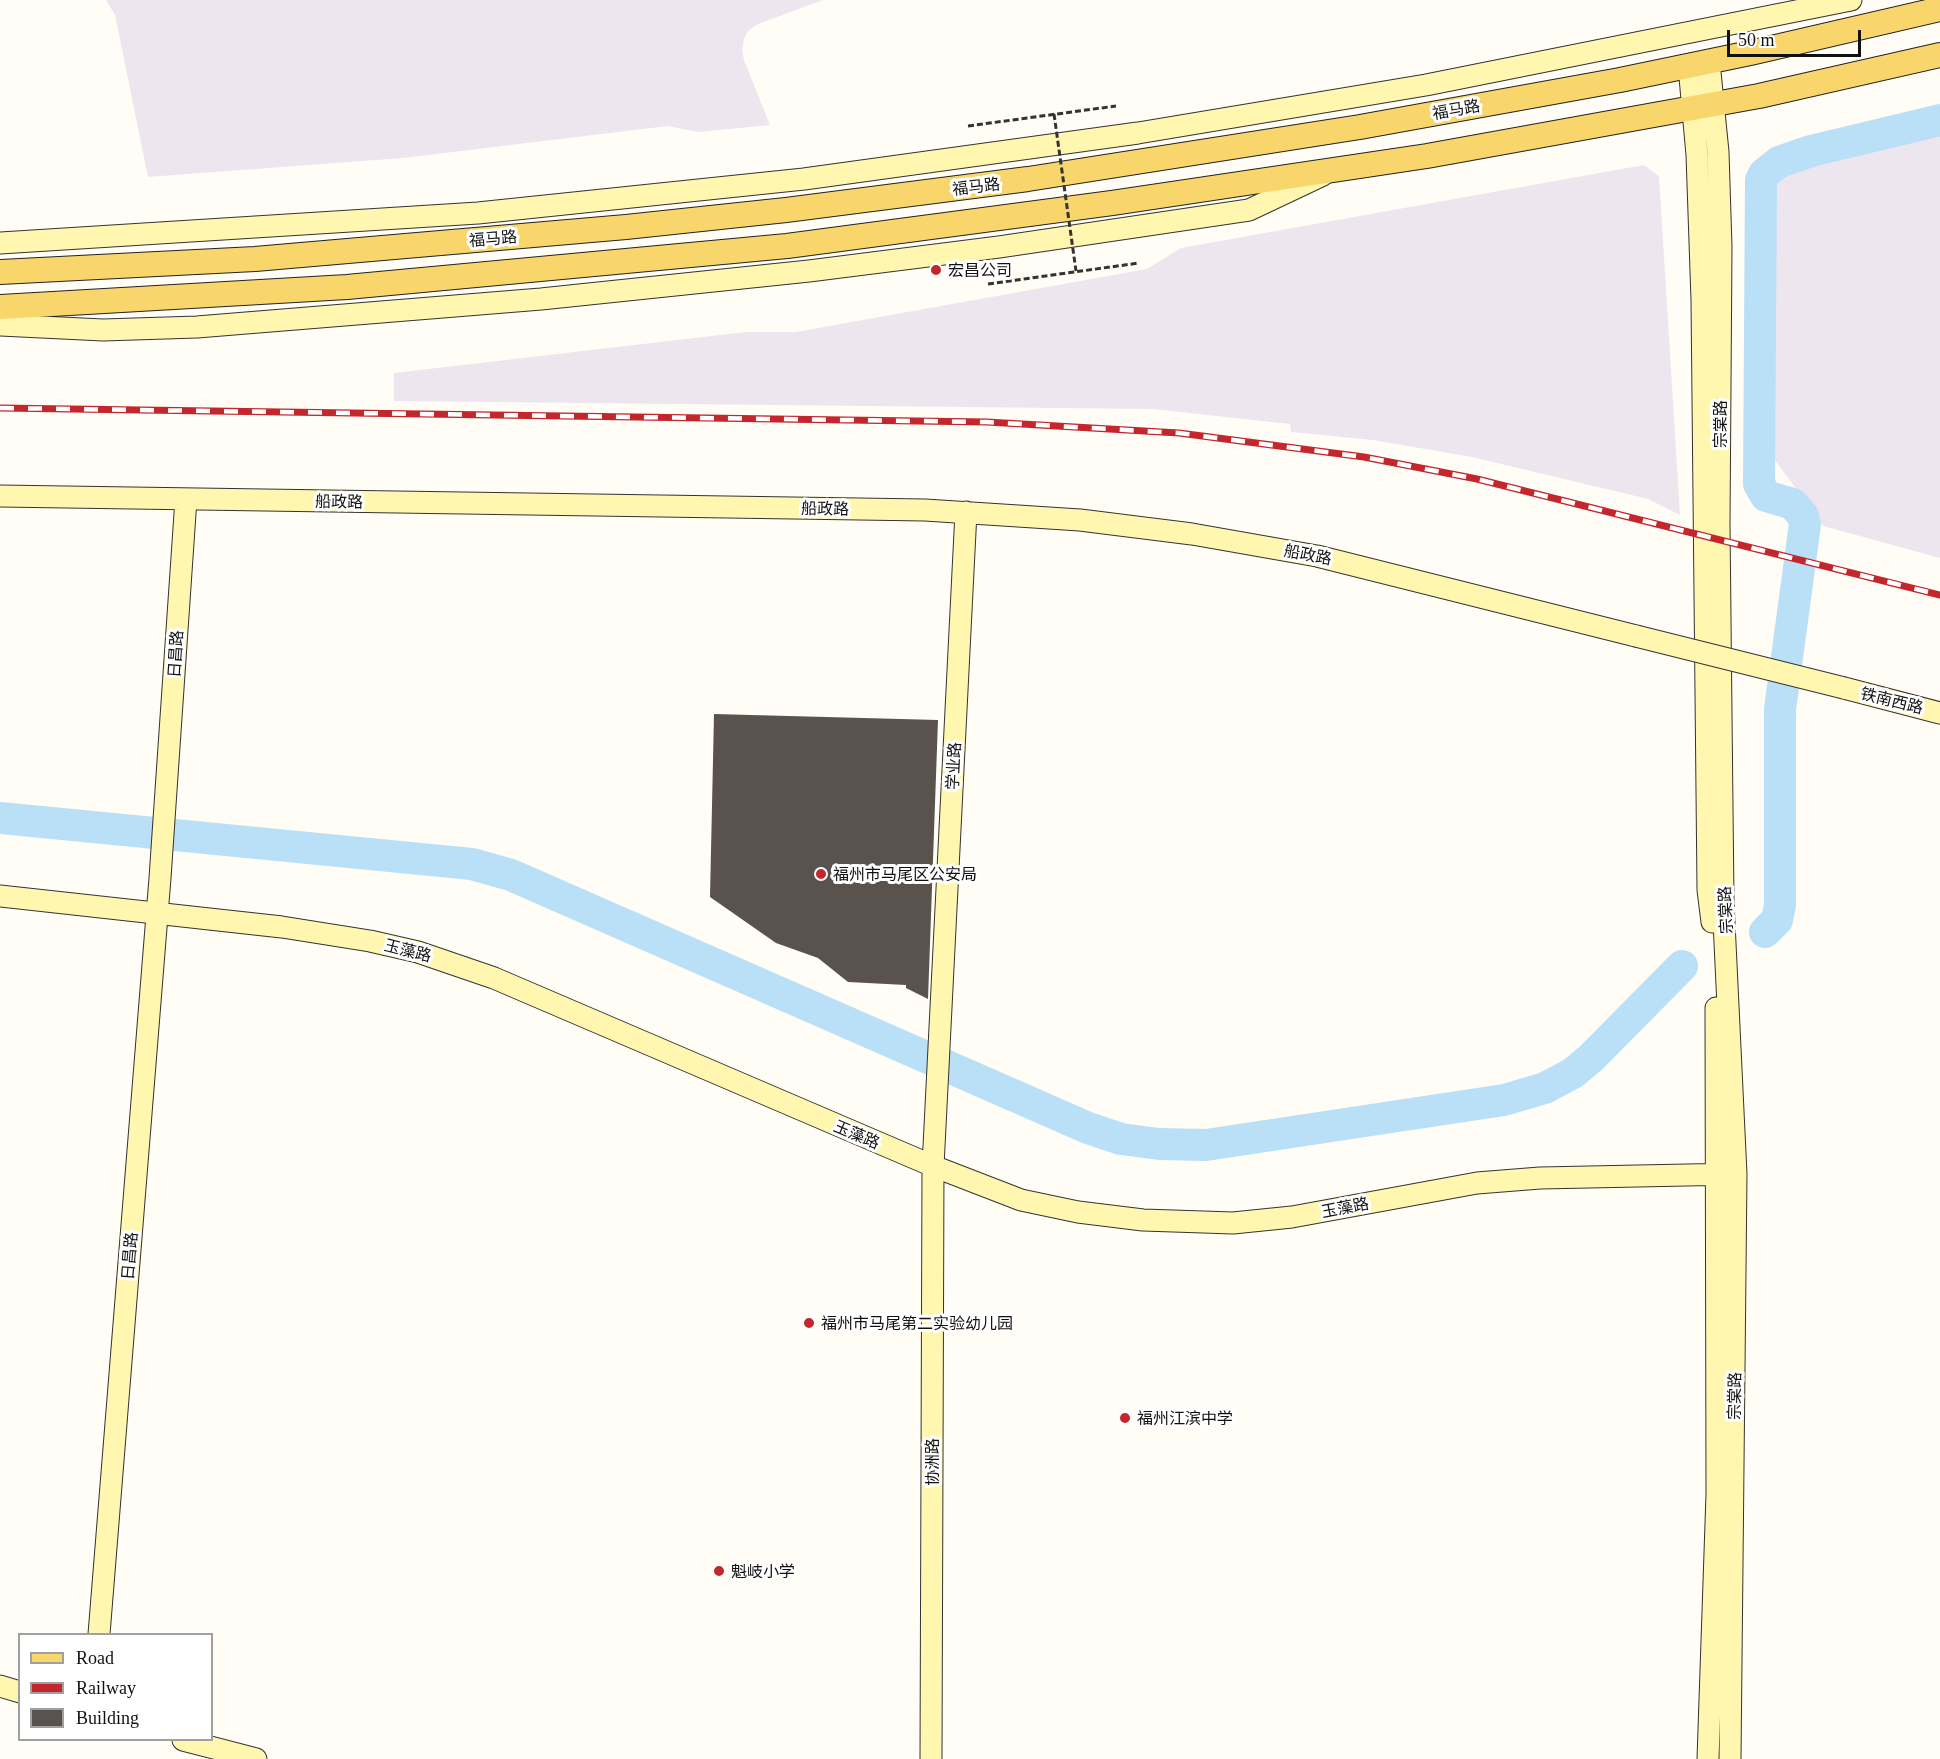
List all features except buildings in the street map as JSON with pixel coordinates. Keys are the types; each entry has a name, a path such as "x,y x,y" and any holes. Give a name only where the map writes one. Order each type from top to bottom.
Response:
{"main road":[{"name":"福马路","path":"0,272 267,258 786,210 1114,167 1359,127 1699,64 1940,9"},
{"path":"0,308 369,285 787,246 1001,219 1337,169 1703,107 1940,56"}],"street":[{"path":"0,243 478,213 804,180 1138,133 1426,85 1851,0"},
{"name":"宗棠路","path":"1699,64 1703,107 1697,155 1702,312 1707,866 1727,1174 1730,1759"},
{"path":"0,325 103,330 197,327 564,297 878,263 1249,210 1337,169"},
{"name":"船政路","path":"0,496 966,512 1104,522 1288,550 1479,595 1844,688"},
{"name":"日昌路","path":"99,1633 160,878 186,499"},
{"name":"学业路","path":"936,1114 966,512"},
{"name":"铁南西路","path":"1844,688 1940,713"},
{"name":"玉藻路","path":"0,896 341,936 394,946 452,962 933,1166 1021,1200 1057,1208 1143,1220 1212,1224 1292,1217 1487,1182 1540,1178 1727,1174"},
{"name":"协洲路","path":"931,1759 933,1166 936,1114"},
{"name":"宗棠路","path":"1708,1759 1727,1174"},
{"path":"0,1686 18,1691"},
{"path":"187,1741 256,1759"}],"path":[{"path":"968,126 1116,106"},
{"path":"1054,114 1076,271"},
{"path":"988,284 1139,263"}],"shaded area":[{"path":"106,0 823,0 758,24 748,31 744,39 742,50 744,60 770,125 698,132 668,126 403,158 148,177 115,15"},
{"path":"1940,134 1940,558 1823,526 1775,460 1772,447 1768,205 1772,176 1871,148"},
{"path":"1644,165 1659,176 1680,515 1648,499 1472,457 1373,440 1291,432 1290,424 1153,409 394,401 394,373 746,332 796,332 1147,269 1181,248"}],"waterway":[{"path":"1765,932 1777,920 1780,905 1780,709 1805,524 1803,516 1793,504 1766,496 1759,484 1761,180 1764,174 1779,162 1811,151 1940,120"},
{"path":"0,818 472,864 511,875 1088,1128 1121,1139 1159,1144 1206,1145 1504,1100 1545,1088 1573,1073 1591,1058 1682,966"}],"railway":[{"path":"0,408 987,422 1179,433 1364,457 1477,479 1940,595"}],"place":[{"name":"宏昌公司","path":"936,270"},
{"name":"福州市马尾区公安局","path":"821,874"},
{"name":"福州市马尾第二实验幼儿园","path":"809,1323"},
{"name":"福州江滨中学","path":"1125,1418"},
{"name":"魁岐小学","path":"719,1571"}]}
